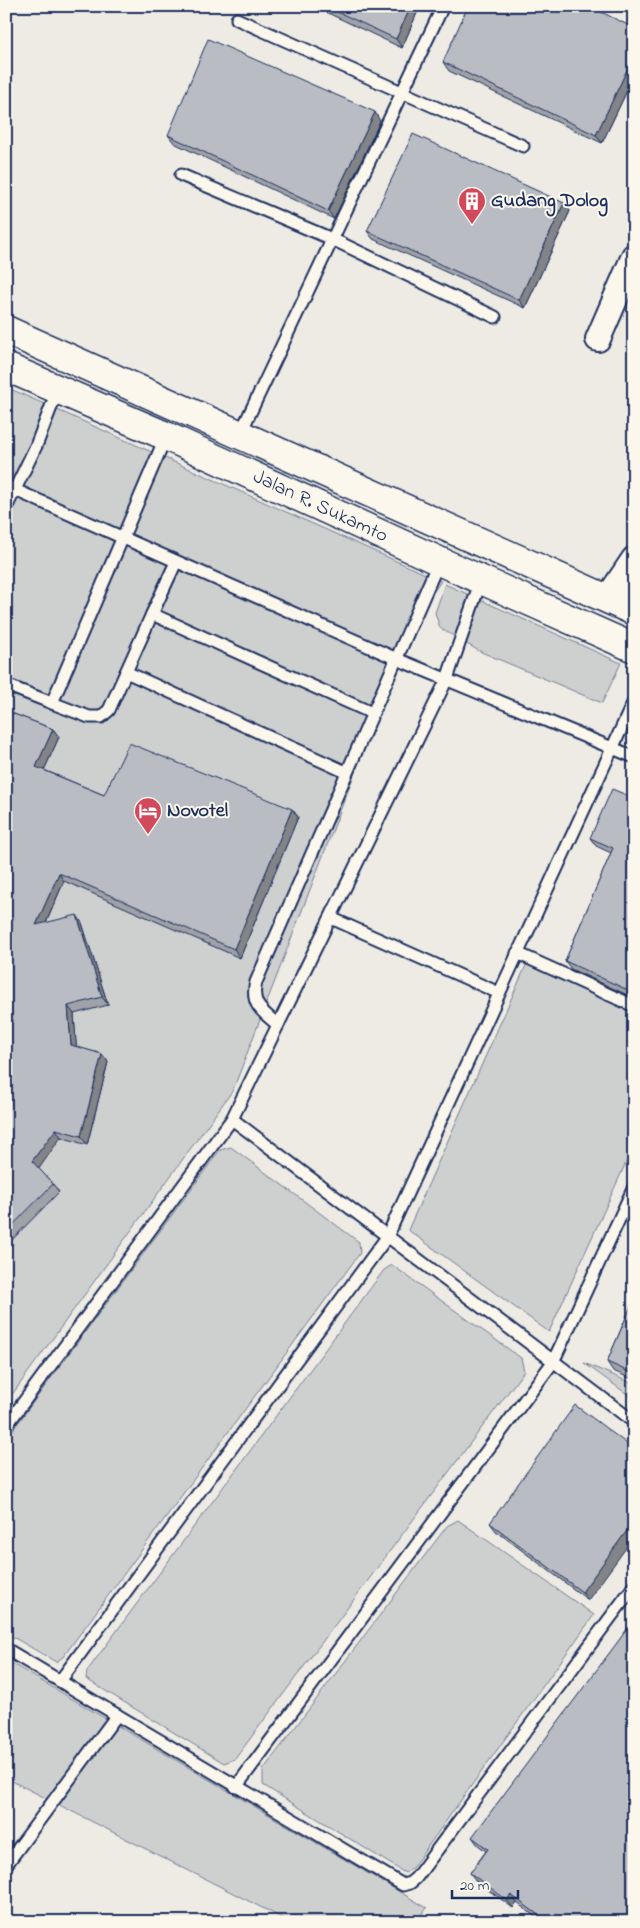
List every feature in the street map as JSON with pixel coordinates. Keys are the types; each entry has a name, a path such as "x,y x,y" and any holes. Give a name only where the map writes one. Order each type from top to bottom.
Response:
{"highway":[{"name":"Jalan R. Sukamto","path":"6,330 634,611"},
{"name":"Jalan R. Sukamto","path":"6,367 166,436 439,562 634,648"}],"street":[{"path":"598,339 634,256"},
{"path":"607,598 634,559"}],"lane":[{"path":"240,434 443,6"},
{"path":"237,19 523,146"},
{"path":"181,175 332,239 495,317"},
{"path":"6,508 10,488 36,446 58,388"},
{"path":"52,703 166,436"},
{"path":"10,488 397,658 634,757"},
{"path":"6,685 89,716 101,717 109,710 176,562"},
{"path":"278,1025 256,1003 254,992 346,772 439,562"},
{"path":"6,1426 232,1119 447,679 481,580"},
{"path":"152,614 372,713"},
{"path":"126,672 346,772"},
{"path":"60,1681 388,1237 634,701"},
{"path":"331,918 499,994"},
{"path":"518,953 634,1006"},
{"path":"232,1119 634,1422"},
{"path":"236,1787 553,1362 633,1190"},
{"path":"6,1649 403,1885 410,1883 416,1878 634,1586"},
{"path":"6,1865 117,1715"}],"shaded area":[{"path":"6,387 441,581 412,624 233,1090 6,1403"},
{"path":"445,584 621,663 602,703 479,651 440,628 435,613"},
{"path":"528,961 634,1008 634,1145 549,1332 408,1230"},
{"path":"231,1147 359,1242 360,1253 63,1657 56,1662 6,1633 6,1439 220,1150"},
{"path":"392,1265 521,1358 524,1371 235,1759 224,1763 86,1679 87,1671 384,1270"},
{"path":"584,1363 634,1384 634,1399"},
{"path":"458,1520 594,1615 413,1867 405,1873 263,1785 263,1770 447,1526"},
{"path":"6,1660 427,1908 415,1922 290,1922 6,1778"}],"building":[{"path":"325,6 411,6 396,39"},
{"path":"468,6 589,6 634,28 634,55 596,135 443,62"},
{"path":"208,39 375,112 328,211 168,135"},
{"name":"Gudang Dolog","path":"413,134 564,203 519,300 367,231"},
{"name":"Novotel","path":"6,711 53,729 36,767 104,795 129,743 292,809 234,949 59,873 36,925 77,915 102,997 68,1006 71,1045 102,1054 81,1136 56,1129 32,1161 53,1184 6,1232 6,1034 9,1024 6,1016 6,934 9,933 6,930"},
{"path":"612,789 634,798 634,993 565,961 613,848 590,838"},
{"path":"634,1299 634,1374 607,1362"},
{"path":"575,1405 634,1449 634,1521 582,1592 490,1523"},
{"path":"634,1620 634,1922 548,1922 511,1895 507,1900 470,1873 488,1849 472,1837"}],"place":[{"name":"Gudang Dolog","path":"472,225"},
{"name":"Novotel","path":"148,835"}]}
